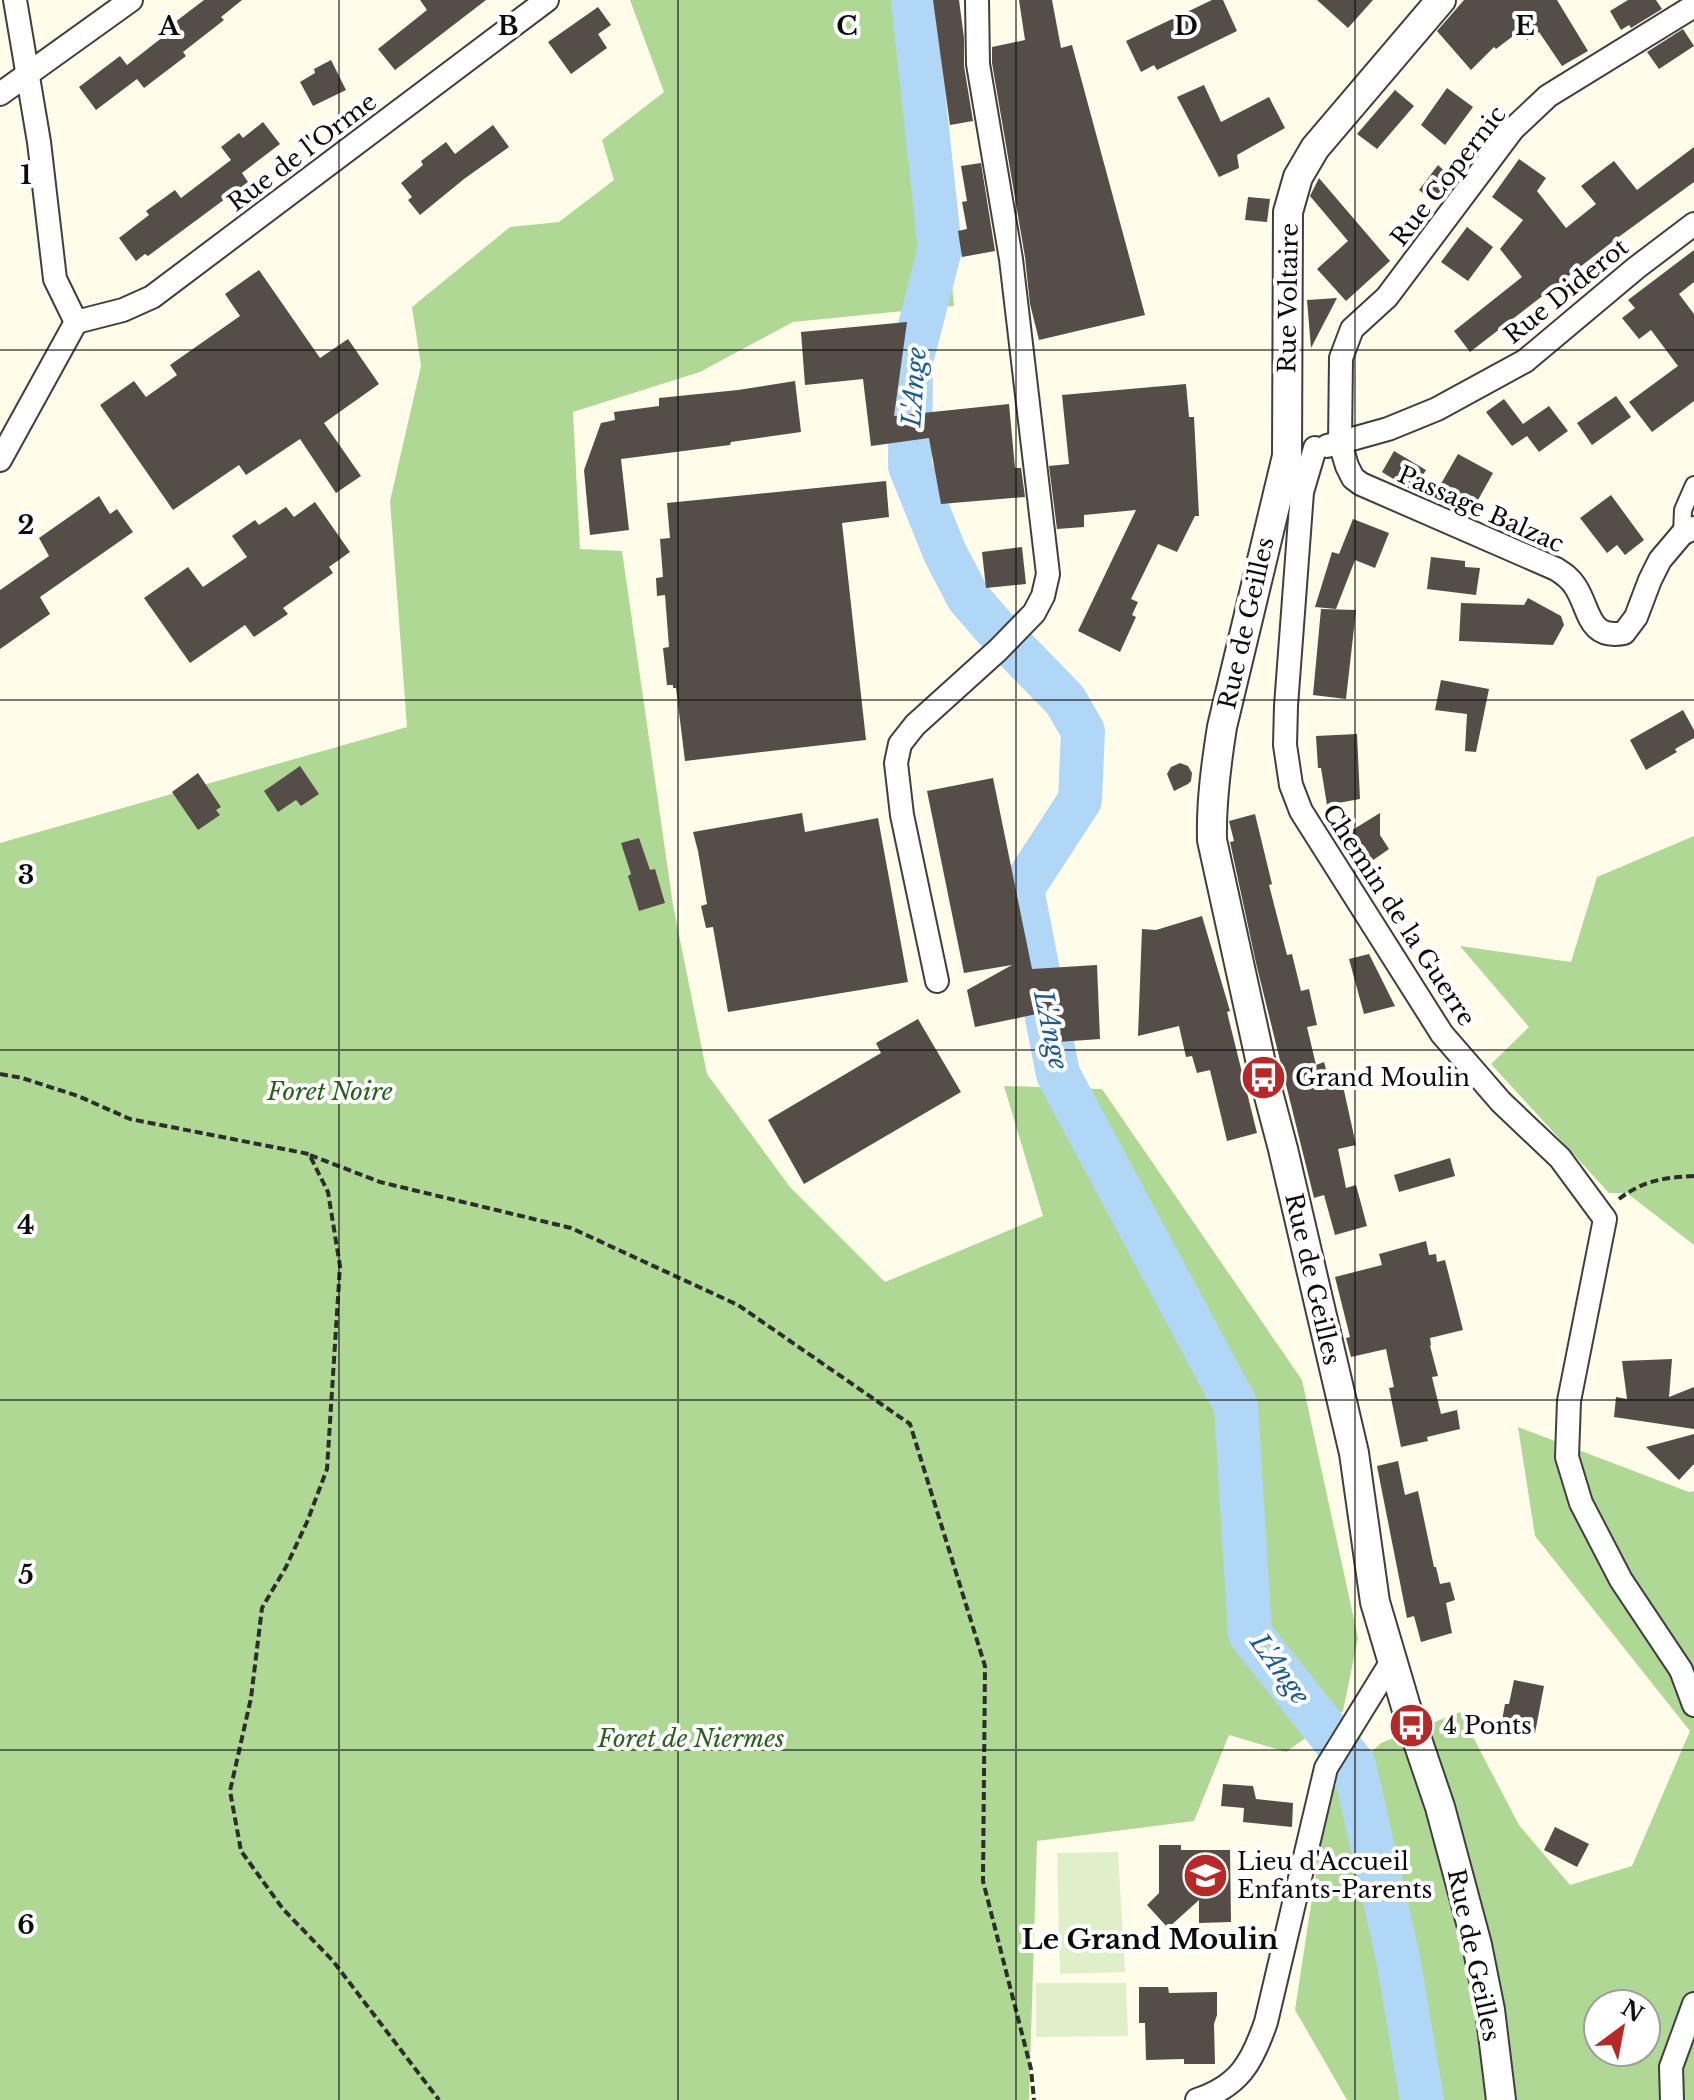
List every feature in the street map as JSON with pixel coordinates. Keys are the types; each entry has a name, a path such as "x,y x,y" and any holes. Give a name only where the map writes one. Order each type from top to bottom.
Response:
{"street":[{"path":"0,460 76,322 55,279 39,142 15,0"},
{"path":"0,94 131,0"},
{"name":"Rue de l'Orme","path":"76,322 123,310 152,297 547,0"},
{"path":"937,981 902,815 896,763 900,744 915,725 1034,613 1043,596 1048,574 1011,259 978,64 977,0"},
{"name":"Rue Voltaire","path":"1287,456 1288,212 1298,177 1315,148 1441,0"},
{"name":"Rue Copernic","path":"1340,443 1341,358 1352,329 1387,297 1513,129 1548,96 1694,6"},
{"name":"Rue Diderot","path":"1287,456 1388,429 1437,409 1525,361 1694,224"},
{"name":"Passage Balzac","path":"1340,443 1353,478 1361,484 1568,576 1577,588 1593,625 1613,635 1624,633 1636,617 1660,560 1688,531 1683,510 1694,485"},
{"name":"Chemin de la Guerre","path":"1315,448 1302,492 1286,706 1285,745 1291,785 1301,811 1442,1034 1501,1102 1560,1158 1600,1212"},
{"name":"Rue de Geilles","path":"1287,456 1222,727 1215,772 1212,840 1264,1077 1354,1453 1373,1587 1392,1661 1440,1807 1477,1945 1490,2010 1501,2100"},
{"path":"1600,1212 1605,1219 1569,1401 1567,1457 1581,1503 1621,1580 1681,1670 1694,1705"},
{"path":"1197,2100 1217,2093 1241,2074 1257,2051 1326,1768 1392,1661"},
{"path":"1672,2100 1671,2067 1694,2004"}],"path":[{"path":"0,1074 78,1096 130,1119 309,1154 380,1182 571,1228 738,1305 910,1424 985,1666 983,1881 1031,2069 1034,2100"},
{"path":"309,1154 328,1192 340,1266 327,1469 302,1533 262,1608 251,1698 230,1791 241,1851 283,1909 333,1961 439,2100"},
{"path":"1600,1212 1646,1182 1694,1176"}],"green space":[{"path":"630,0 924,0 954,306 793,322 700,372 573,412 580,549 622,551 673,905 707,1074 790,1187 885,1282 1043,1216 1004,1086 1102,1089 1302,1380 1358,1638 1343,1711 1286,1752 1229,1735 1194,1821 1037,1841 1029,2100 0,2100 0,843 407,727 390,501 421,366 412,307 510,227 559,222 614,180 602,140 664,92"},
{"path":"1694,836 1694,1245 1627,1193 1609,1193 1491,1064 1529,1027 1460,946 1571,962 1597,877"},
{"path":"1518,1427 1689,1492 1694,1491 1694,2100 1347,2100 1295,2010 1328,1793 1381,1743 1460,1712 1519,1825 1570,1885 1632,1866 1690,1731 1535,1536"},
{"path":"1118,1852 1125,1972 1060,1974 1057,1853"},
{"path":"1036,1983 1126,1983 1128,2036 1036,2037"}],"building":[{"path":"204,0 242,0 221,17 224,20 183,52 186,56 144,88 137,79 96,110 79,87 120,56 127,65"},
{"path":"420,0 486,0 395,70 378,49 427,10"},
{"path":"933,0 959,0 964,66 973,121 950,125"},
{"path":"1019,0 1052,0 1061,48 1072,45 1145,315 1039,340 1030,304 992,63 992,47 1025,40"},
{"path":"1212,0 1223,0 1237,31 1157,70 1154,65 1141,72 1126,41"},
{"path":"1317,0 1373,0 1348,28"},
{"path":"1464,0 1557,0 1588,51 1562,66 1539,32 1527,40 1521,30 1496,49 1494,47 1471,70 1437,31"},
{"path":"1628,0 1656,0 1662,9 1631,28 1629,25 1621,30 1610,11"},
{"path":"598,7 611,25 598,34 607,48 571,74 548,42"},
{"path":"1683,29 1694,46 1659,69 1647,52"},
{"path":"331,60 346,90 313,106 300,82 315,73 314,69"},
{"path":"1204,85 1221,122 1269,97 1285,128 1237,155 1239,168 1219,177 1177,97"},
{"path":"1447,88 1473,107 1445,145 1421,125"},
{"path":"1395,90 1414,106 1377,149 1357,134"},
{"path":"263,122 280,144 242,173 248,182 148,256 145,254 136,261 119,238 149,215 146,211 175,190 181,198 231,160 221,147 239,133 243,138"},
{"path":"493,125 509,147 420,215 408,200 412,197 401,183 423,165 421,161 446,142 455,154"},
{"path":"1694,147 1694,182 1470,352 1454,331 1522,277 1500,249 1523,220 1492,197 1519,159 1546,178 1537,191 1566,228 1596,204 1581,186 1614,161 1637,190"},
{"path":"981,163 995,251 962,257 958,231 967,229 962,202 967,201 961,166"},
{"path":"1438,165 1453,179 1435,203 1419,190"},
{"path":"1319,178 1390,261 1346,301 1317,269 1348,241 1310,196"},
{"path":"1248,197 1270,199 1267,222 1245,220"},
{"path":"1467,227 1493,247 1468,281 1441,262"},
{"path":"1694,250 1694,282 1679,294 1694,314 1694,401 1652,432 1629,402 1678,366 1651,330 1639,339 1622,318 1635,308 1628,300"},
{"path":"259,270 320,358 348,339 379,384 324,423 361,476 336,493 300,439 246,475 239,465 173,510 100,405 134,381 146,397 177,375 170,365 240,316 225,294"},
{"path":"1337,298 1311,348 1307,300"},
{"path":"907,322 894,416 1009,404 1015,468 1021,468 1025,497 941,504 929,438 871,446 863,379 805,385 801,332"},
{"path":"795,381 801,432 621,459 629,530 590,535 584,470 601,423 615,420 614,412 659,406 659,398"},
{"path":"1186,384 1189,417 1194,417 1199,516 1195,516 1177,552 1158,544 1131,599 1138,602 1132,615 1136,617 1120,652 1078,631 1136,510 1084,515 1084,527 1057,529 1049,466 1069,464 1062,395"},
{"path":"1616,396 1631,417 1592,445 1577,423"},
{"path":"1504,399 1523,424 1549,406 1568,431 1539,452 1527,436 1512,446 1486,412"},
{"path":"1394,451 1426,470 1413,491 1382,472"},
{"path":"1458,454 1493,473 1473,509 1438,489"},
{"path":"886,481 889,517 842,523 866,740 685,761 676,688 667,685 663,648 669,647 665,595 657,596 656,578 663,577 660,539 670,538 667,503"},
{"path":"1611,495 1644,540 1625,555 1617,545 1607,553 1580,518"},
{"path":"99,496 110,514 117,509 133,532 40,597 50,614 0,649 0,590 49,556 39,538"},
{"path":"315,502 350,552 329,567 333,573 283,608 288,614 254,637 245,625 190,663 144,598 188,567 203,587 247,557 232,536 255,520 259,525 286,507 294,517"},
{"path":"1353,519 1389,533 1375,568 1355,560 1336,609 1315,607 1332,552 1339,554"},
{"path":"1022,547 1026,584 986,588 982,552"},
{"path":"1431,557 1465,561 1465,567 1480,568 1476,595 1427,589"},
{"path":"1528,598 1561,616 1564,625 1553,645 1459,641 1461,603 1524,605"},
{"path":"1321,609 1356,610 1346,699 1313,695"},
{"path":"1441,680 1489,689 1476,752 1465,751 1467,714 1435,710"},
{"path":"1683,710 1694,730 1694,738 1646,770 1630,740"},
{"path":"1357,734 1360,799 1327,805 1321,768 1318,768 1316,736"},
{"path":"1180,763 1188,766 1192,773 1191,781 1174,791 1167,774 1171,767"},
{"path":"300,766 319,794 301,806 296,800 278,812 264,791"},
{"path":"198,773 221,807 216,810 220,815 198,830 172,792"},
{"path":"993,778 1032,969 1097,965 1100,1039 1057,1042 1056,1010 975,1027 967,990 1012,965 964,973 927,791"},
{"path":"802,813 805,832 878,818 908,982 728,1012 713,927 706,928 701,906 707,904 693,832"},
{"path":"1380,813 1380,835 1389,849 1369,863 1349,832"},
{"path":"1255,814 1287,955 1292,954 1301,991 1309,989 1317,1025 1307,1027 1316,1065 1324,1062 1329,1080 1341,1077 1356,1145 1338,1149 1346,1188 1356,1185 1367,1226 1335,1235 1324,1195 1314,1198 1256,963 1230,842 1234,841 1229,821"},
{"path":"639,838 650,870 655,869 665,903 639,911 621,843"},
{"path":"1202,916 1230,1011 1227,1012 1257,1133 1227,1141 1210,1070 1197,1073 1192,1056 1186,1057 1179,1026 1138,1036 1142,929 1156,930"},
{"path":"1369,954 1395,1006 1364,1014 1349,959"},
{"path":"918,1019 961,1092 804,1184 768,1120 881,1053 876,1043"},
{"path":"1450,1158 1455,1176 1399,1192 1394,1175"},
{"path":"1426,1241 1429,1255 1436,1254 1437,1262 1445,1260 1463,1330 1430,1338 1438,1376 1432,1377 1441,1414 1457,1410 1460,1429 1401,1447 1389,1388 1394,1387 1386,1349 1351,1357 1346,1338 1350,1337 1335,1277 1382,1265 1379,1254"},
{"path":"1672,1359 1669,1397 1694,1387 1694,1429 1614,1417 1616,1397 1627,1399 1622,1361"},
{"path":"1694,1434 1694,1464 1679,1480 1646,1447"},
{"path":"1398,1461 1405,1495 1418,1491 1440,1584 1450,1582 1455,1600 1446,1603 1452,1633 1421,1642 1414,1616 1407,1618 1377,1466"},
{"path":"1514,1680 1544,1686 1535,1733 1501,1726"},
{"path":"1223,1784 1253,1786 1256,1799 1293,1803 1292,1827 1243,1822 1244,1808 1221,1806"},
{"path":"1555,1827 1589,1844 1577,1867 1544,1850"},
{"path":"1159,1845 1181,1845 1181,1850 1230,1850 1231,1922 1199,1923 1199,1900 1168,1928 1147,1905 1159,1893"},
{"path":"1139,1987 1168,1987 1169,1993 1217,1992 1215,2064 1184,2064 1184,2059 1146,2060 1145,2023 1139,2023"}],"waterway":[{"name":"L'Ange","path":"913,0 940,249 911,361 910,466 945,553 968,597 1065,700 1083,731 1080,800 1022,889 1058,1074 1236,1406 1250,1634 1354,1765 1398,1958 1422,2100"}],"place":[{"name":"Grand Moulin","path":"1264,1077"},
{"name":"4 Ponts","path":"1412,1725"},
{"name":"Lieu d'Accueil Enfants-Parents","path":"1206,1875"}],"district":[{"name":"Le Grand Moulin","path":"1150,1939"}],"park label":[{"name":"Foret Noire","path":"330,1091"},
{"name":"Foret de Niermes","path":"691,1738"}]}
